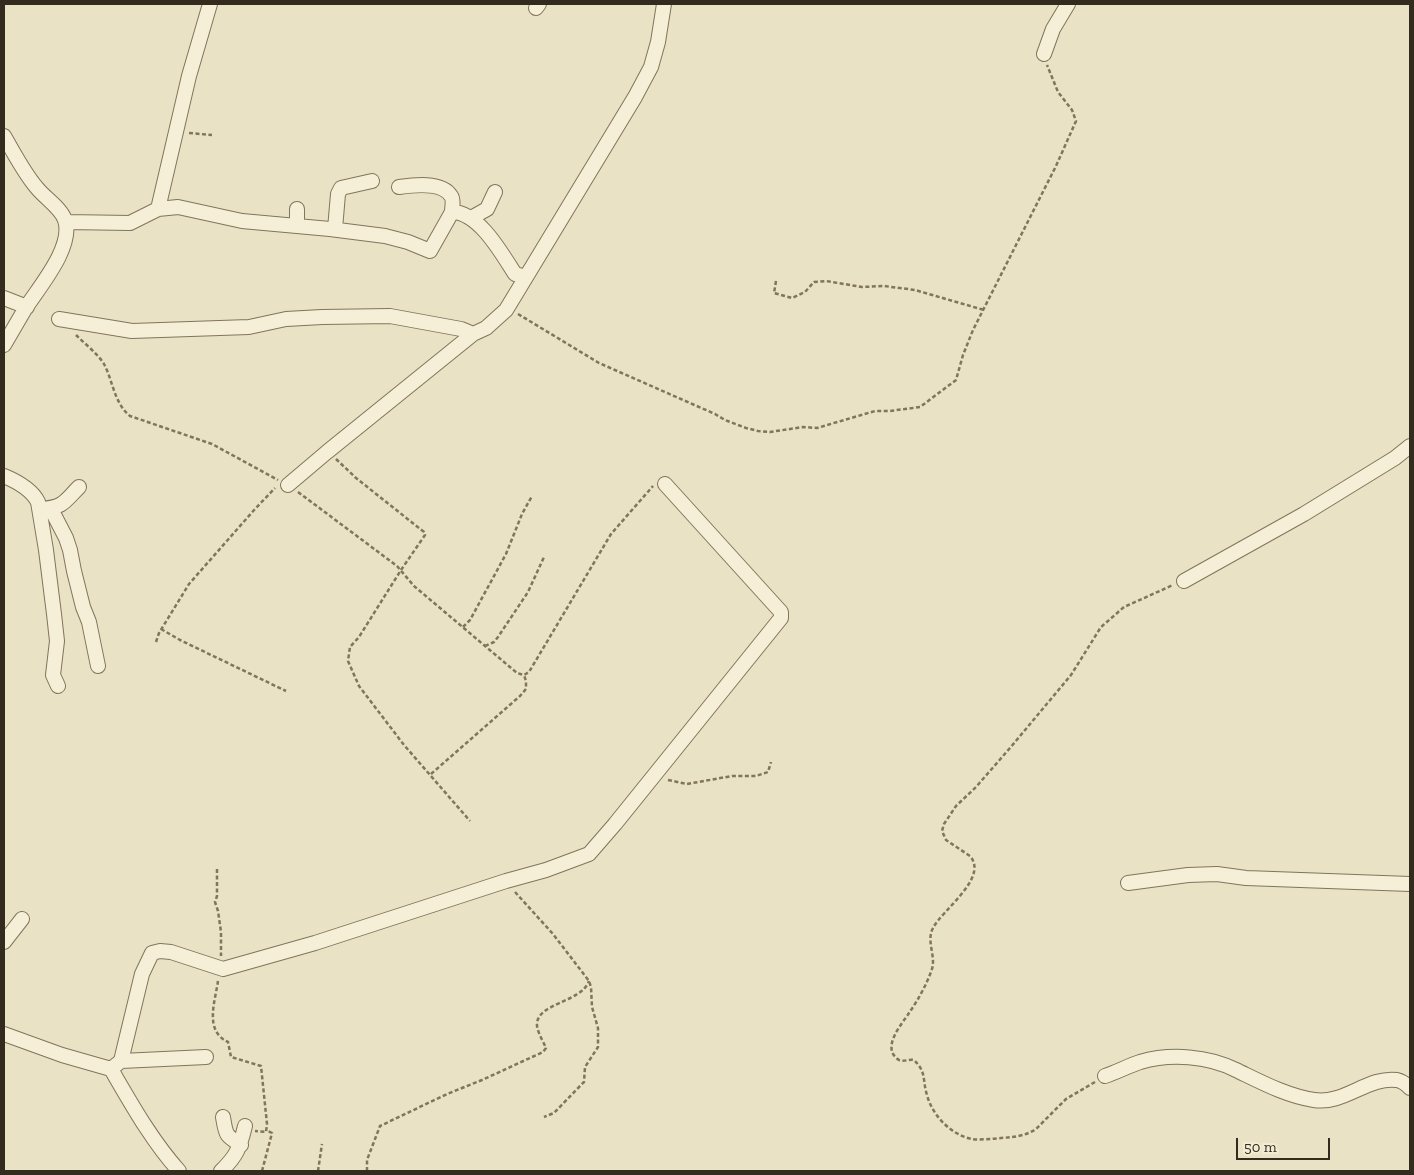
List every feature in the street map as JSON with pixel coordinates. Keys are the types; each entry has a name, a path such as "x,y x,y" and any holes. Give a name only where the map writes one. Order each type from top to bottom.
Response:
{"street":[{"path":"158,209 189,76 210,4"},
{"path":"285,483 327,452 473,334 486,328 507,308 636,97 647,75 658,42 664,4"},
{"path":"1044,54 1053,29 1068,4"},
{"path":"4,136 36,187 62,215 66,222 65,240 60,253 36,296 27,306 4,345"},
{"path":"335,229 338,194 342,188 372,181"},
{"path":"66,222 130,223 158,209 178,207 242,221 335,229 385,236 408,242 430,251 452,212 451,194 438,187 420,184 399,187"},
{"path":"471,218 487,209 495,192"},
{"path":"297,208 297,226"},
{"path":"452,212 457,212 471,218 493,241 515,274 526,277"},
{"path":"4,298 27,306"},
{"path":"59,319 132,332 249,327 286,319 390,316 461,329 473,334"},
{"path":"1184,580 1304,514 1395,458 1410,446"},
{"path":"4,476 21,485 35,496 68,544 78,589 89,622 98,666"},
{"path":"179,1171 163,1153 145,1127 116,1065 142,974 152,953 160,951 171,952 223,969 315,943 506,881 546,870 589,854 781,618 781,612 665,484"},
{"path":"45,509 60,506 79,487"},
{"path":"45,509 46,550 57,641 53,675 58,686"},
{"path":"1128,883 1188,874 1217,874 1246,878 1410,884"},
{"path":"4,942 22,919"},
{"path":"4,1034 62,1055 116,1065 206,1057"},
{"path":"1105,1076 1158,1058 1180,1057 1217,1062 1276,1088 1313,1100 1336,1100 1362,1088 1385,1081 1399,1080 1410,1088"},
{"path":"223,1117 225,1132 228,1137 241,1145"},
{"path":"221,1171 231,1162 241,1145 244,1128"}],"path":[{"path":"507,308 598,363 725,420 758,431 770,432 803,427 817,428 875,412 920,407 956,380 962,355 973,330 1056,166 1076,121 1072,110 1058,92 1044,54"},
{"path":"175,133 212,134"},
{"path":"776,282 774,293 792,298 805,292 814,282 826,281 851,286 884,286 915,290 984,310"},
{"path":"59,319 103,362 112,380 122,410 130,416 212,444 285,483 397,566 414,586 517,673 524,674 529,672 611,534 659,479 665,484"},
{"path":"327,452 356,478 424,532 425,535 350,647 348,661 359,686 404,745 470,821"},
{"path":"156,642 156,638 189,584 255,508 285,483"},
{"path":"463,627 470,620 500,564 532,496"},
{"path":"485,646 494,642 498,637 528,592 544,557"},
{"path":"1105,1076 1066,1099 1030,1133 1015,1137 984,1140 970,1139 954,1131 939,1119 929,1104 925,1088 925,1077 921,1068 914,1060 903,1061 896,1058 893,1051 893,1042 896,1032 908,1015 931,972 933,964 930,938 933,928 964,890 975,870 975,865 970,856 946,840 942,831 945,822 956,806 976,787 1010,748 1070,674 1101,627 1124,607 1184,580"},
{"path":"161,630 286,691"},
{"path":"431,774 520,696 526,689 524,674"},
{"path":"655,774 663,779 687,784 732,776 765,774 772,762"},
{"path":"217,869 217,896 215,902 221,932 221,959 212,1024 218,1036 228,1042 231,1057 261,1066 266,1130"},
{"path":"506,881 552,934 588,981 598,1028 598,1047 586,1063 584,1082 554,1113 544,1117"},
{"path":"367,1171 367,1160 380,1126 543,1052 546,1048 537,1029 537,1019 541,1013 581,992 588,981"},
{"path":"244,1128 266,1132 266,1130 272,1133 262,1171"},
{"path":"318,1171 322,1144"}]}
